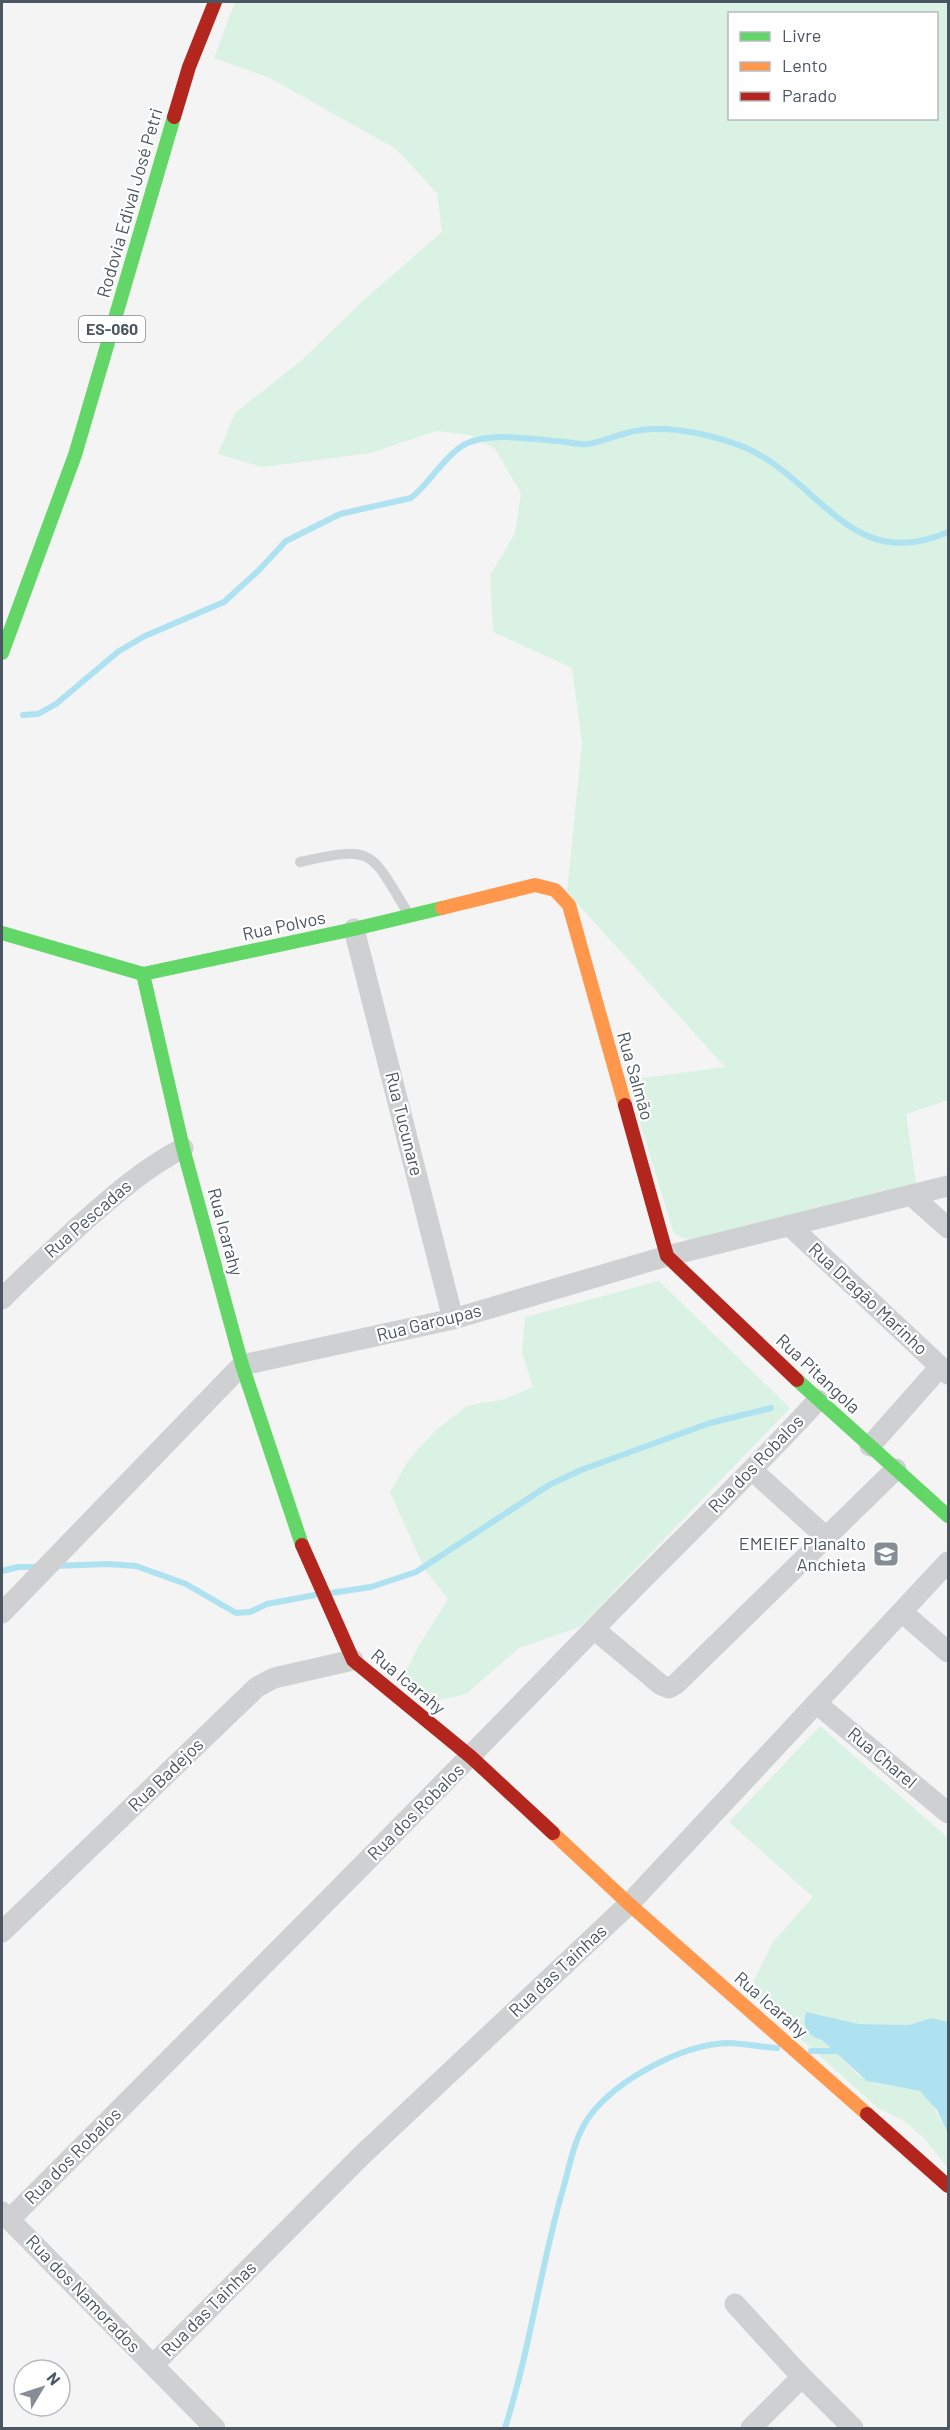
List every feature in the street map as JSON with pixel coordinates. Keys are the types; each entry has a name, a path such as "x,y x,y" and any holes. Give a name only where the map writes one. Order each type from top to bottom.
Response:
{"street":[{"name":"Rodovia Edival José Petri","path":"2,653 75,454 189,67 215,2"},
{"name":"Rua Polvos","path":"2,933 143,974 354,929 535,885 550,887 559,892 569,905"},
{"name":"Rua Salmão","path":"569,905 667,1256"},
{"name":"Rua Tucunare","path":"354,929 453,1319"},
{"name":"Rua Icarahy","path":"143,974 183,1148 242,1365 304,1550 353,1660 471,1757 629,1904 948,2186"},
{"name":"Rua Pescadas","path":"2,1299 28,1272 117,1192 152,1164 183,1148"},
{"name":"Rua Garoupas","path":"242,1365 453,1319 667,1256 948,1186"},
{"path":"912,1196 948,1228"},
{"name":"Rua Dragão Marinho","path":"789,1225 944,1370"},
{"name":"Rua Pitangola","path":"667,1256 818,1400 948,1516"},
{"path":"2,1613 242,1365"},
{"path":"870,1446 944,1370"},
{"name":"Rua dos Robalos","path":"6,2215 471,1757 594,1629 753,1471 818,1400"},
{"path":"594,1629 661,1686 669,1688 676,1684 896,1469"},
{"path":"753,1471 827,1538"},
{"name":"Rua das Tainhas","path":"153,2365 361,2156 629,1904 948,1562"},
{"path":"902,1612 948,1652"},
{"name":"Rua Badejos","path":"2,1932 257,1688 274,1678 353,1660"},
{"name":"Rua Charel","path":"816,1703 948,1813"},
{"name":"Rua dos Namorados","path":"6,2215 215,2428"},
{"path":"735,2304 853,2428"},
{"path":"751,2428 802,2377"}],"lane":[{"path":"300,862 330,855 363,854 378,863 410,915"}],"green space":[{"path":"235,2 948,2 948,1100 906,1114 917,1189 694,1242 674,1234 627,1080 725,1067 567,892 582,743 572,668 493,632 490,576 515,533 521,493 495,449 470,435 436,431 371,453 262,467 218,454 235,413 303,359 366,298 442,232 437,193 396,149 270,78 214,58"},
{"path":"659,1281 790,1408 580,1627 519,1648 466,1694 422,1704 402,1679 417,1649 448,1599 425,1570 390,1492 408,1461 436,1430 467,1406 505,1399 533,1387 522,1352 525,1317"},
{"path":"820,1726 948,1838 948,2022 932,2018 909,2025 859,2024 806,2012 803,2020 858,2075 874,2083 920,2091 930,2100 948,2134 948,2168 924,2138 904,2121 878,2108 748,1992 773,1942 813,1897 729,1822"}],"water":[{"path":"806,2012 859,2024 909,2025 932,2018 948,2022 948,2134 937,2110 920,2091 867,2081 822,2040 809,2034 804,2022"}],"waterway":[{"path":"23,715 38,714 56,704 119,651 145,636 224,602 286,541 340,514 411,498 455,451 473,441 485,438 513,437 585,444 641,430 667,429 693,433 744,447 771,462 838,518 861,533 886,542 914,542 948,532"},
{"path":"331,1593 371,1587 416,1572 549,1485 581,1470 710,1423 771,1408"},
{"path":"54,1566 108,1564 136,1566 186,1584 236,1613 250,1612 267,1604 315,1595"},
{"path":"2,1571 18,1567 38,1567"},
{"path":"505,2428 514,2399 570,2161 589,2117 615,2090 632,2078 690,2050 727,2043 777,2048"},
{"path":"811,2051 840,2051"}],"traffic: fast":[{"path":"2,653 75,455 174,117"},
{"path":"2,933 143,974 442,908"},
{"path":"143,974 183,1148 242,1365 302,1545"},
{"path":"797,1380 948,1516"}],"traffic: slow":[{"path":"442,908 535,885 555,890 569,905 625,1105"},
{"path":"553,1833 629,1904 867,2114"}],"traffic: jam":[{"path":"174,117 189,67 215,2"},
{"path":"625,1105 667,1256 797,1380"},
{"path":"302,1545 353,1660 471,1757 553,1833"},
{"path":"867,2114 948,2186"}],"place":[{"name":"EMEIEF Planalto Anchieta","path":"886,1554"}]}
